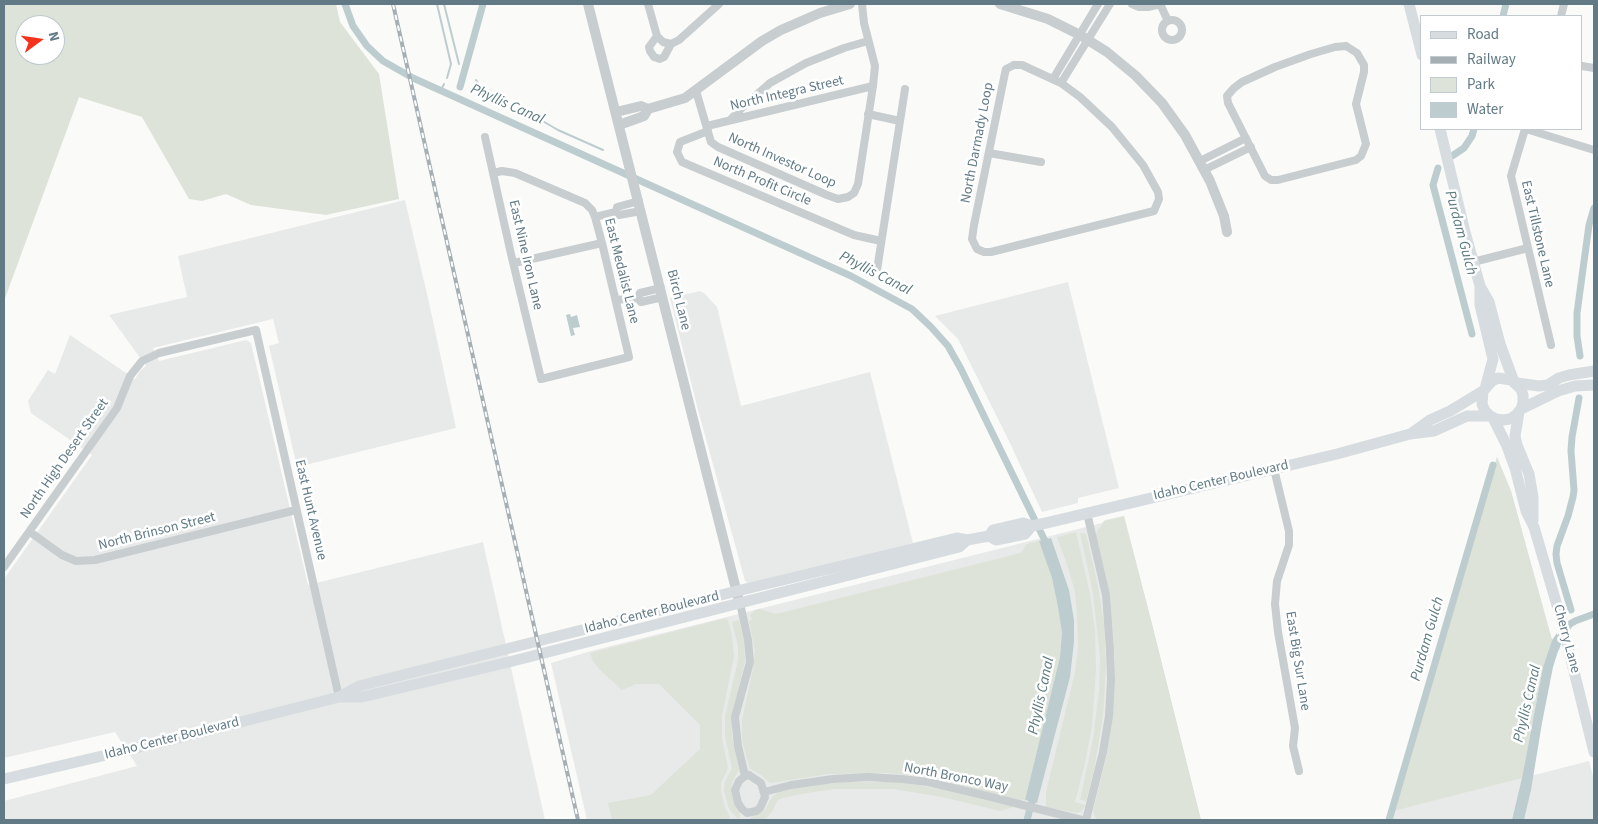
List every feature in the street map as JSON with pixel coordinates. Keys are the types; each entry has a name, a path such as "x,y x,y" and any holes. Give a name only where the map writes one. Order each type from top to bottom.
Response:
{"main road":[{"path":"1409,4 1420,47"},
{"path":"1440,130 1480,286 1489,302 1500,344 1515,382 1521,389 1523,396 1520,411"},
{"path":"1480,286 1480,305 1493,359 1481,397 1485,411 1491,417 1503,420 1510,419 1520,411 1558,391 1575,386 1594,384"},
{"path":"1485,388 1498,378 1539,386 1548,385 1559,378 1569,375 1594,371"},
{"name":"Idaho Center Boulevard","path":"1410,434 1485,388"},
{"name":"Cherry Lane","path":"1520,411 1515,436 1529,474 1533,497 1534,527"},
{"name":"Idaho Center Boulevard","path":"4,779 166,741 339,697 362,697 509,662 738,597 959,547 967,540 988,536 994,530 1023,523 1032,526 1370,446 1410,434 1434,431 1466,416 1491,417"},
{"name":"Cherry Lane","path":"1491,417 1507,446 1515,468 1526,511 1534,527 1564,631 1594,752"},
{"path":"4,785 18,776"}],"street":[{"name":"Birch Lane","path":"588,4 738,597"},
{"path":"648,4 657,36 663,42 672,44"},
{"path":"657,36 649,47 652,54 657,58 664,57 672,44 719,4"},
{"path":"616,112 640,106 648,109 685,98 762,41 781,30 818,9 850,4"},
{"name":"North Investor Loop","path":"696,91 711,142 718,147 827,196 838,199 854,193 858,184 875,66 868,41 862,4"},
{"path":"1000,4 1048,19 1084,37 1107,52 1136,76 1162,103 1185,135 1210,181 1224,216 1227,232"},
{"path":"1061,83 1098,4"},
{"path":"1053,79 1110,4"},
{"path":"1132,4 1139,7 1160,4 1168,21"},
{"path":"731,120 770,83 812,60 868,41"},
{"path":"1346,46 1357,53 1362,59 1364,72 1356,104 1366,144 1362,156 1356,160 1278,180 1271,180 1265,176 1246,138 1228,104 1227,96 1242,82 1275,66 1335,47 1346,46"},
{"name":"North Darmady Loop","path":"1014,64 1022,65 1061,83 1080,97 1112,127 1143,164 1158,192 1159,199 1154,211 991,252 977,250 972,239 1006,69 1014,64"},
{"name":"North Integra Street","path":"708,129 731,120 873,86"},
{"path":"877,270 905,89"},
{"path":"619,125 644,116 648,109"},
{"path":"868,114 900,121"},
{"name":"North Profit Circle","path":"708,129 680,142 677,152 682,162 851,233 881,241"},
{"name":"East Tillstone Lane","path":"1526,130 1510,176 1551,345"},
{"path":"1529,130 1594,150"},
{"name":"East Nine Iron Lane","path":"485,137 541,379 629,356"},
{"path":"1202,165 1246,138"},
{"path":"1202,165 1251,147"},
{"path":"989,153 1041,162"},
{"name":"East Medalist Lane","path":"493,173 502,171 515,173 585,203 592,210 602,243 629,356"},
{"path":"595,217 616,212 619,215 639,201"},
{"path":"514,263 602,243"},
{"path":"1473,262 1528,248"},
{"path":"616,300 638,298 642,302 662,292"},
{"name":"East Hunt Avenue","path":"256,330 339,697"},
{"name":"North High Desert Street","path":"4,567 117,408 130,376 142,361 159,353 256,330"},
{"name":"East Big Sur Lane","path":"1274,468 1289,531 1289,546 1276,581 1275,604 1295,728 1293,746 1300,771"},
{"name":"North Brinson Street","path":"30,532 62,555 76,561 95,560 296,510"},
{"path":"1086,820 1103,752 1109,716 1111,680 1106,596 1087,513"},
{"path":"738,597 748,640 750,662 736,717 738,746 745,776"},
{"path":"745,776 754,777 758,780 764,792 765,798 760,808 746,816 738,804 736,790 739,780 745,776"},
{"name":"North Bronco Way","path":"764,792 805,783 868,777 928,782 1082,820"}],"shaded area":[{"path":"405,200 456,428 297,467 269,346 279,343 273,319 153,348 159,361 246,340 251,343 308,585 483,542 545,820 4,820 4,801 137,766 115,732 4,758 4,579 92,455 31,413 28,401 48,370 55,374 70,335 135,379 146,366 109,315 187,297 178,256"},
{"path":"1068,282 1119,488 1078,498 1078,503 1042,512 958,339 935,316"},
{"path":"700,291 717,307 741,406 870,372 913,543 748,583 745,581 698,410 670,298"},
{"path":"1497,457 1511,491 1552,640 1543,667 1523,778 1589,761 1594,780 1594,820 1391,820"},
{"path":"1124,516 1201,820 587,820 551,663 591,651"}],"green space":[{"path":"4,4 336,4 340,22 379,74 399,199 326,215 251,205 226,194 202,201 189,199 142,117 79,97 4,301"},
{"path":"1497,457 1511,491 1552,640 1543,667 1522,778 1393,811"},
{"path":"1124,516 1201,820 1103,820 1097,819 1094,815 1093,811 1107,754 1114,701 1115,658 1110,595 1096,535 1104,521"},
{"path":"1076,532 1090,594 1095,630 1096,669 1092,726 1075,802 1085,805 1082,811 1077,813 1046,807 1046,792 1075,672 1078,647 1075,592 1057,537"},
{"path":"1080,533 1086,534 1098,586 1104,624 1106,665 1101,728 1094,770 1086,801 1080,800 1093,739 1099,691 1100,658 1093,593"},
{"path":"1039,541 1052,578 1062,633 1060,657 1025,800 1022,799 1021,801 922,776 886,773 829,774 770,783 750,769 742,741 742,720 753,669 755,652 749,621 752,620 750,615 755,610 760,609 776,614 1021,553 1027,544"},
{"path":"726,618 732,636 734,656 722,716 722,739 728,768 721,783 721,791 725,808 730,817 729,820 612,820 608,803 651,795 700,749 700,725 659,684 636,684 622,690 599,669 590,653"},
{"path":"739,620 744,641 745,661 732,717 732,736 739,770 732,782 731,791 734,804 740,814 739,820 729,809 724,791 725,781 732,769 725,736 725,716 738,660 738,646 732,622"},
{"path":"848,782 891,782 918,785 1014,807 1000,811 942,797 893,789 836,789 782,798 777,801 772,812 766,818 762,820 749,820 765,810 772,797 780,791 804,786"}],"water":[{"path":"570,314 571,317 577,315 580,327 573,328 575,335 571,336 566,315"},
{"path":"1051,538 1069,590 1074,620 1074,642 1070,677 1037,803 1025,800 1060,657 1062,633 1052,578 1039,541"},
{"path":"1557,633 1560,645 1553,667 1524,820 1512,820 1543,667 1552,640"}],"waterway":[{"name":"Phyllis Canal","path":"345,4 353,26 367,46 383,61 413,78 851,276 912,309 948,346 1048,547"},
{"path":"437,4 451,64 447,78"},
{"path":"444,4 459,64"},
{"path":"460,87 483,4"},
{"name":"Purdam Gulch","path":"1503,15 1506,4"},
{"path":"476,80 488,98 495,102 518,111 522,109 558,130 603,150"},
{"name":"Phyllis Canal","path":"441,90 444,84"},
{"name":"Purdam Gulch","path":"1452,156 1464,148 1474,130"},
{"name":"Purdam Gulch","path":"1438,168 1433,185 1472,334"},
{"path":"1580,356 1577,336 1577,313 1589,225 1594,208"},
{"path":"1571,610 1556,554 1573,497 1571,451 1579,398"},
{"name":"Purdam Gulch","path":"1389,820 1493,465"},
{"name":"Phyllis Canal","path":"1556,648 1559,639 1570,624 1594,614"},
{"name":"Phyllis Canal","path":"1027,820 1034,794"}],"railway":[{"path":"393,4 578,820"}]}
